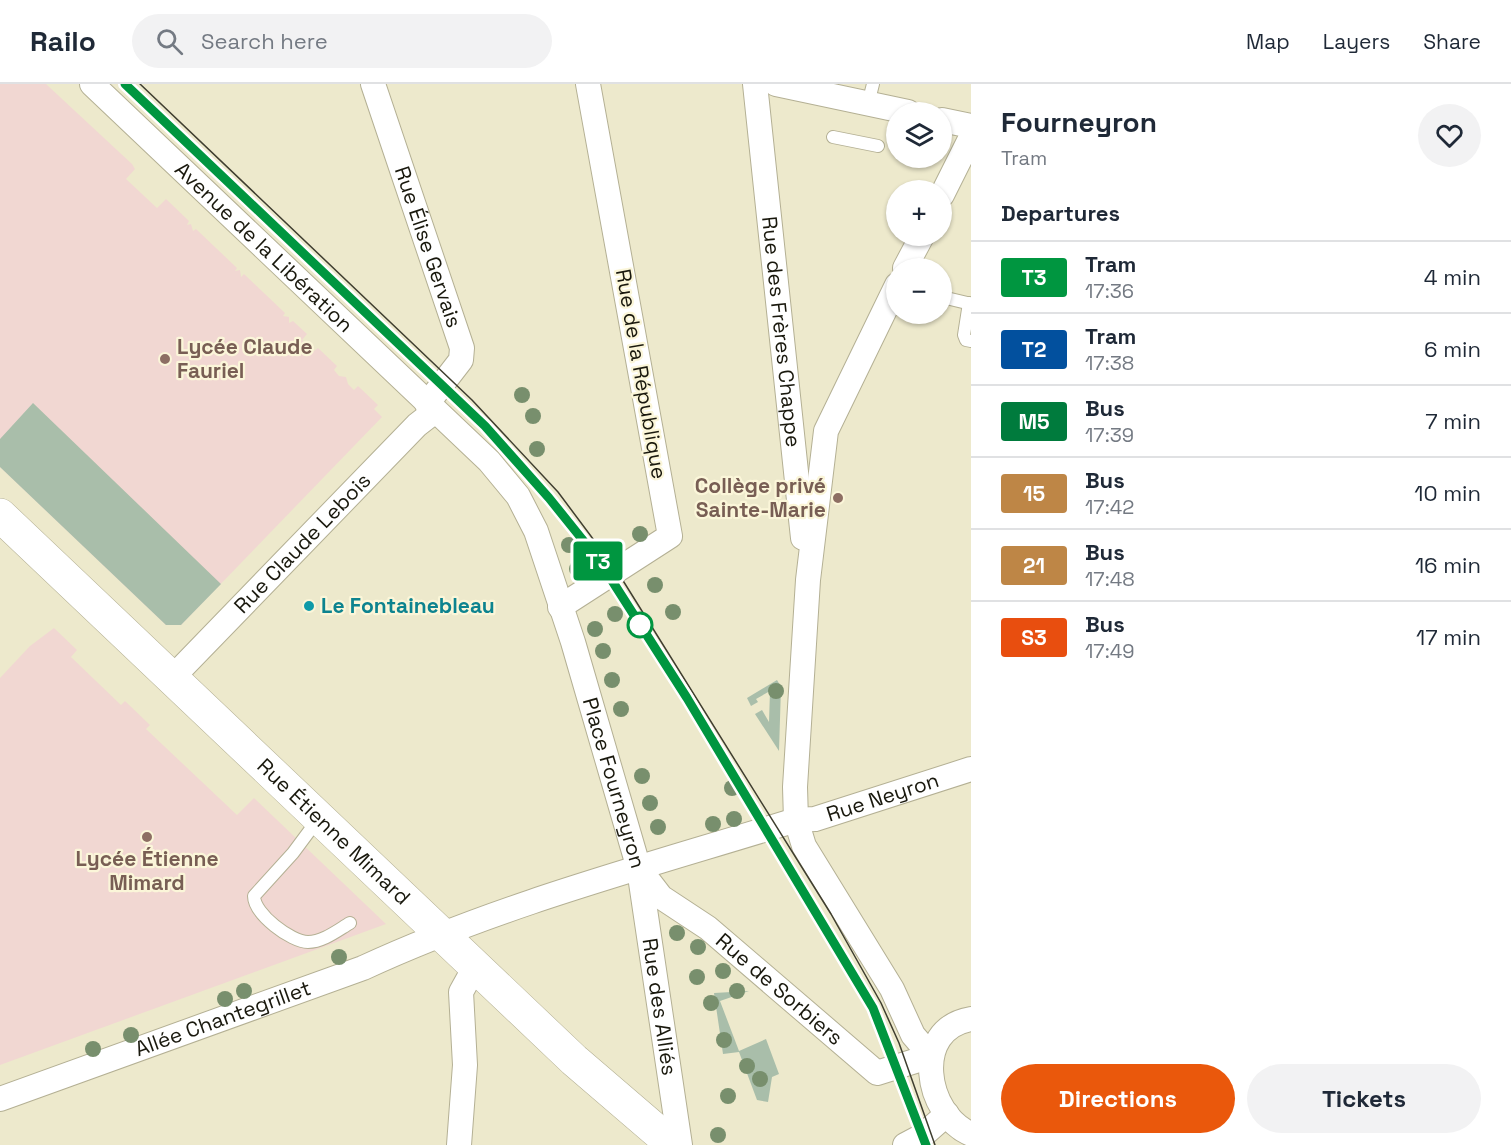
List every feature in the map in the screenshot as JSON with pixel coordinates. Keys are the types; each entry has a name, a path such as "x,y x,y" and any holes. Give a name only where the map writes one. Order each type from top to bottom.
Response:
{"main road":[{"name":"Rue Étienne Mimard","path":"0,515 171,679 443,933 574,1060 673,1145"}],"street":[{"name":"Avenue de la Libération","path":"92,84 431,407"},
{"name":"Rue Élise Gervais","path":"373,84 462,348 461,360 431,407"},
{"name":"Rue de la République","path":"560,606 670,536 588,84"},
{"name":"Rue des Frères Chappe","path":"755,84 808,580"},
{"path":"776,84 886,106"},
{"path":"952,122 971,126"},
{"path":"950,180 971,137"},
{"path":"886,309 826,431 808,580 795,787 796,819 804,846 892,988 913,1035 932,1056"},
{"name":"Place Fourneyron","path":"431,407 504,476 518,496 536,531 639,869 796,819"},
{"name":"Rue Claude Lebois","path":"171,679 417,425 431,407"},
{"name":"Rue Neyron","path":"796,819 815,819 971,770"},
{"name":"Allée Chantegrillet","path":"0,1099 363,968 443,933 639,869"},
{"name":"Rue de Sorbiers","path":"639,869 661,897 708,928 877,1073 932,1056"},
{"name":"Rue des Alliés","path":"639,869 680,1145"},
{"path":"459,1145 465,1065 461,992 476,965"},
{"path":"957,1145 947,1114 933,1092 930,1072 932,1056 939,1039 953,1026 971,1019"},
{"path":"947,1114 971,1134"},
{"path":"905,1145 922,1136 947,1114"}],"lane":[{"path":"833,136 878,146"},
{"path":"952,299 970,303 964,335 966,340 971,341"},
{"path":"320,817 293,853 254,896 254,901 261,915 297,940 305,942 327,936 350,923"}],"shaded area":[{"name":"Lycée Claude Fauriel","path":"0,84 46,84 132,164 135,169 126,179 157,208 166,199 189,221 187,225 191,224 193,231 196,229 237,268 235,271 240,270 241,277 244,274 285,313 283,316 289,317 289,323 293,321 307,334 302,340 314,351 318,348 337,366 334,370 339,376 346,377 348,384 354,390 358,386 378,405 374,409 382,417 181,625 166,625 0,467"},
{"name":"Lycée Étienne Mimard","path":"54,628 77,650 71,657 121,705 125,701 150,725 146,729 237,815 254,798 386,924 0,1065 0,678 30,646"}],"green space":[{"path":"33,403 221,584 181,625 166,625 0,467 0,439"},
{"path":"777,680 781,687 779,751 755,714 762,710 769,722 770,691 756,699 758,702 751,706 747,698"},
{"path":"749,991 720,1001 739,1051 766,1039 779,1074 772,1077 768,1102 757,1100 739,1052 723,1054 714,993"}],"tram line":[{"path":"125,84 485,426 582,539 687,698 873,1008 926,1145"},
{"name":"T3","path":"125,84 446,387 485,426 582,539 609,576 687,698 822,919 873,1008 926,1145"},
{"path":"140,84 472,400 558,492 617,571 831,914 881,1003 899,1043 935,1145"}],"place":[{"name":"Lycée Claude Fauriel","path":"165,359"},
{"name":"Collège privé Sainte-Marie","path":"838,498"},
{"name":"Le Fontainebleau","path":"309,606"},
{"name":"Lycée Étienne Mimard","path":"147,837"}]}
